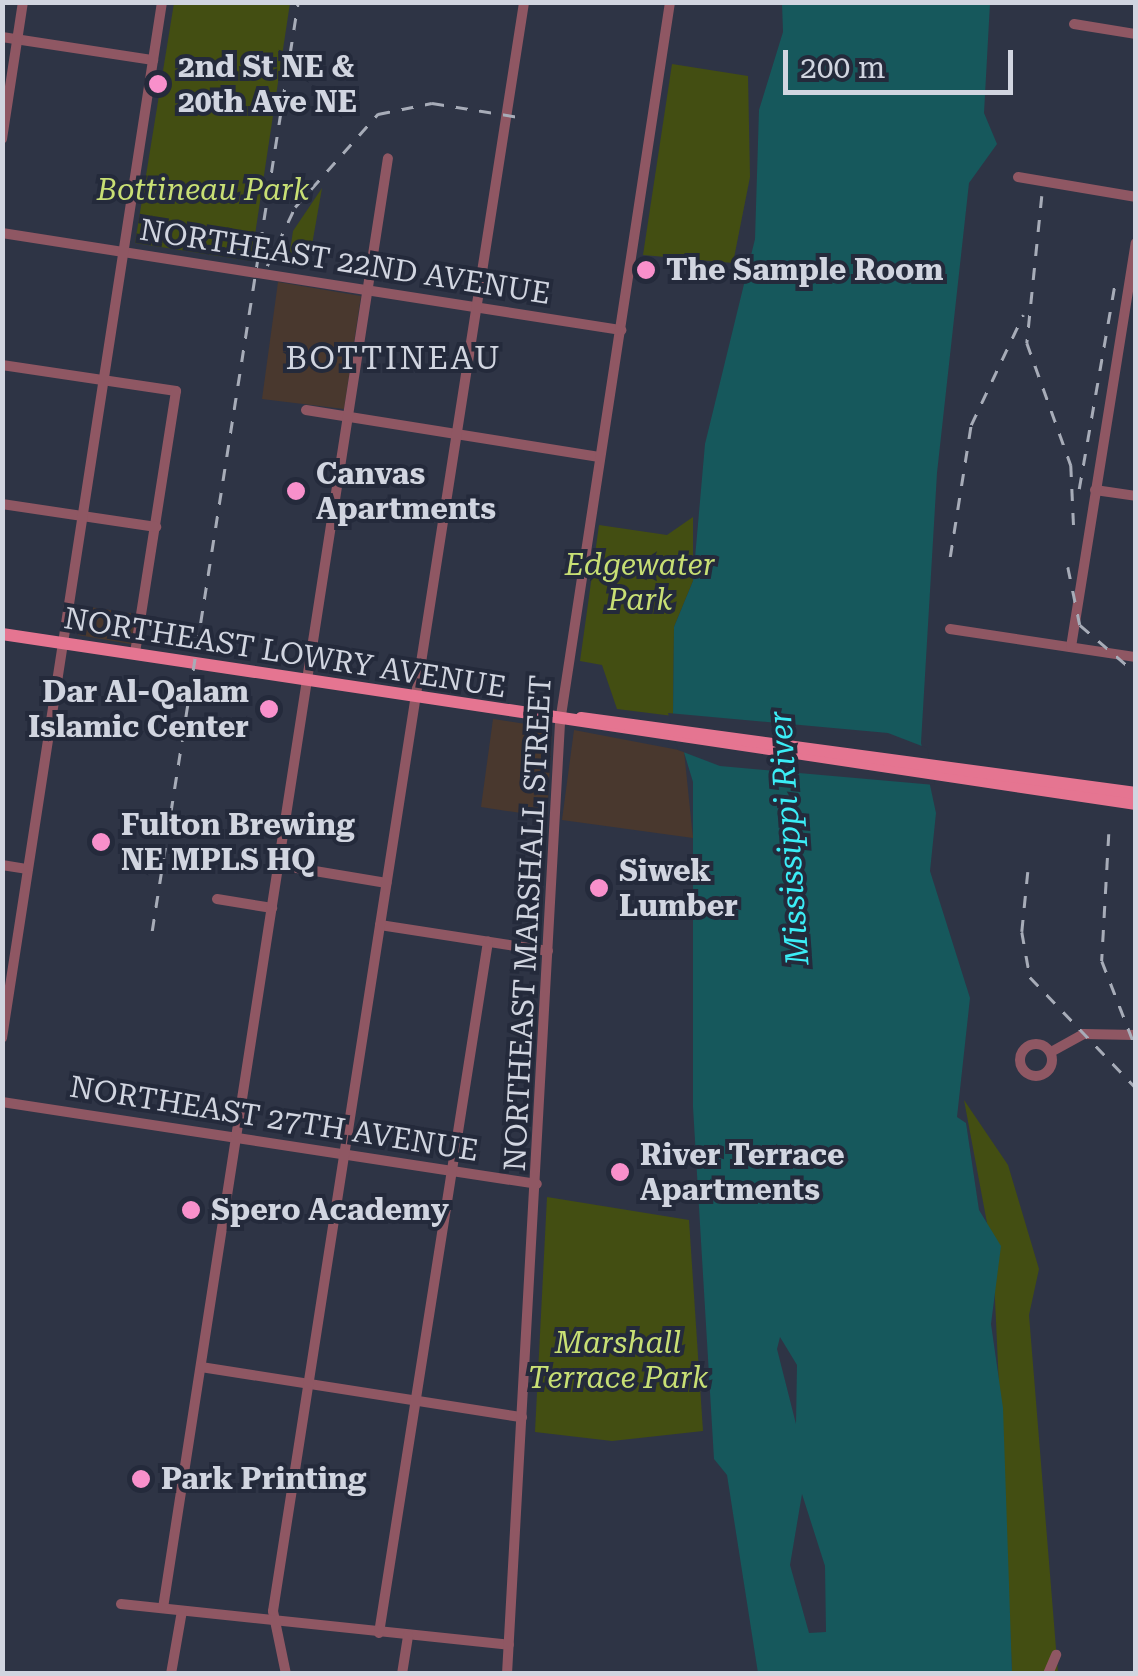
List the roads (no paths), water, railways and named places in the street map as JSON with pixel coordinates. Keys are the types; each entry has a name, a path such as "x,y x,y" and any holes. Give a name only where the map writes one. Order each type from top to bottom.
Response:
{"main road":[{"name":"NORTHEAST LOWRY AVENUE","path":"2,634 560,722 834,752"},
{"path":"834,752 1136,792"},
{"path":"834,752 1136,804"}],"street":[{"path":"2,139 23,2"},
{"path":"2,1038 7,981 64,642 162,2"},
{"path":"286,1674 275,1622 308,1384 524,2"},
{"name":"NORTHEAST MARSHALL STREET","path":"507,1674 560,722 670,2"},
{"path":"1074,24 1136,34"},
{"path":"2,37 153,60"},
{"path":"163,1608 388,158"},
{"path":"1018,178 1136,197"},
{"name":"NORTHEAST 22ND AVENUE","path":"2,234 621,330"},
{"path":"1070,647 1136,242"},
{"path":"2,365 176,391 135,653"},
{"path":"306,410 599,456"},
{"path":"1096,490 1136,496"},
{"path":"2,504 156,528"},
{"path":"950,630 1136,657"},
{"path":"2,865 28,869"},
{"path":"280,865 386,883"},
{"path":"218,900 272,908"},
{"path":"380,926 548,951"},
{"path":"379,1632 488,942"},
{"path":"1050,1052 1094,1032 1136,1035"},
{"name":"NORTHEAST 27TH AVENUE","path":"2,1102 537,1184"},
{"path":"201,1367 522,1417"},
{"path":"121,1604 508,1646"},
{"path":"171,1674 182,1611"},
{"path":"402,1674 408,1636"},
{"path":"1048,1674 1056,1654"}],"water":[{"name":"Mississippi River","path":"782,3 990,3 984,113 997,144 969,183 937,473 921,743 936,813 930,871 970,998 957,1117 966,1123 979,1210 1001,1246 991,1324 1003,1408 1012,1673 758,1673 727,1475 714,1459 693,1107 693,782 673,716 674,627 693,581 705,444 755,239 759,110 783,32","holes":["780,1337 797,1365 796,1424 777,1349","802,1494 825,1566 826,1632 809,1633 790,1565"]}],"railway":[{"path":"152,931 298,2"},
{"path":"267,266 295,207 378,114 432,103 519,117"},
{"path":"1042,196 1027,343 1071,465 1074,531"},
{"path":"1079,489 1116,277"},
{"path":"950,557 971,425 1023,315"},
{"path":"1068,567 1080,625 1136,673"},
{"path":"1109,834 1102,961 1136,1048"},
{"path":"1028,872 1022,932 1030,977 1136,1088"}],"place":[{"name":"2nd St NE & 20th Ave NE","path":"158,84"},
{"name":"The Sample Room","path":"646,270"},
{"name":"Canvas Apartments","path":"296,491"},
{"name":"Dar Al-Qalam Islamic Center","path":"269,709"},
{"name":"Fulton Brewing NE MPLS HQ","path":"101,842"},
{"name":"Siwek Lumber","path":"599,888"},
{"name":"River Terrace Apartments","path":"620,1172"},
{"name":"Spero Academy","path":"191,1210"},
{"name":"Park Printing","path":"141,1479"}],"district":[{"name":"BOTTINEAU","path":"394,358"}],"park label":[{"name":"Bottineau Park","path":"203,190"},
{"name":"Edgewater Park","path":"640,582"},
{"name":"Marshall Terrace Park","path":"618,1360"}]}
